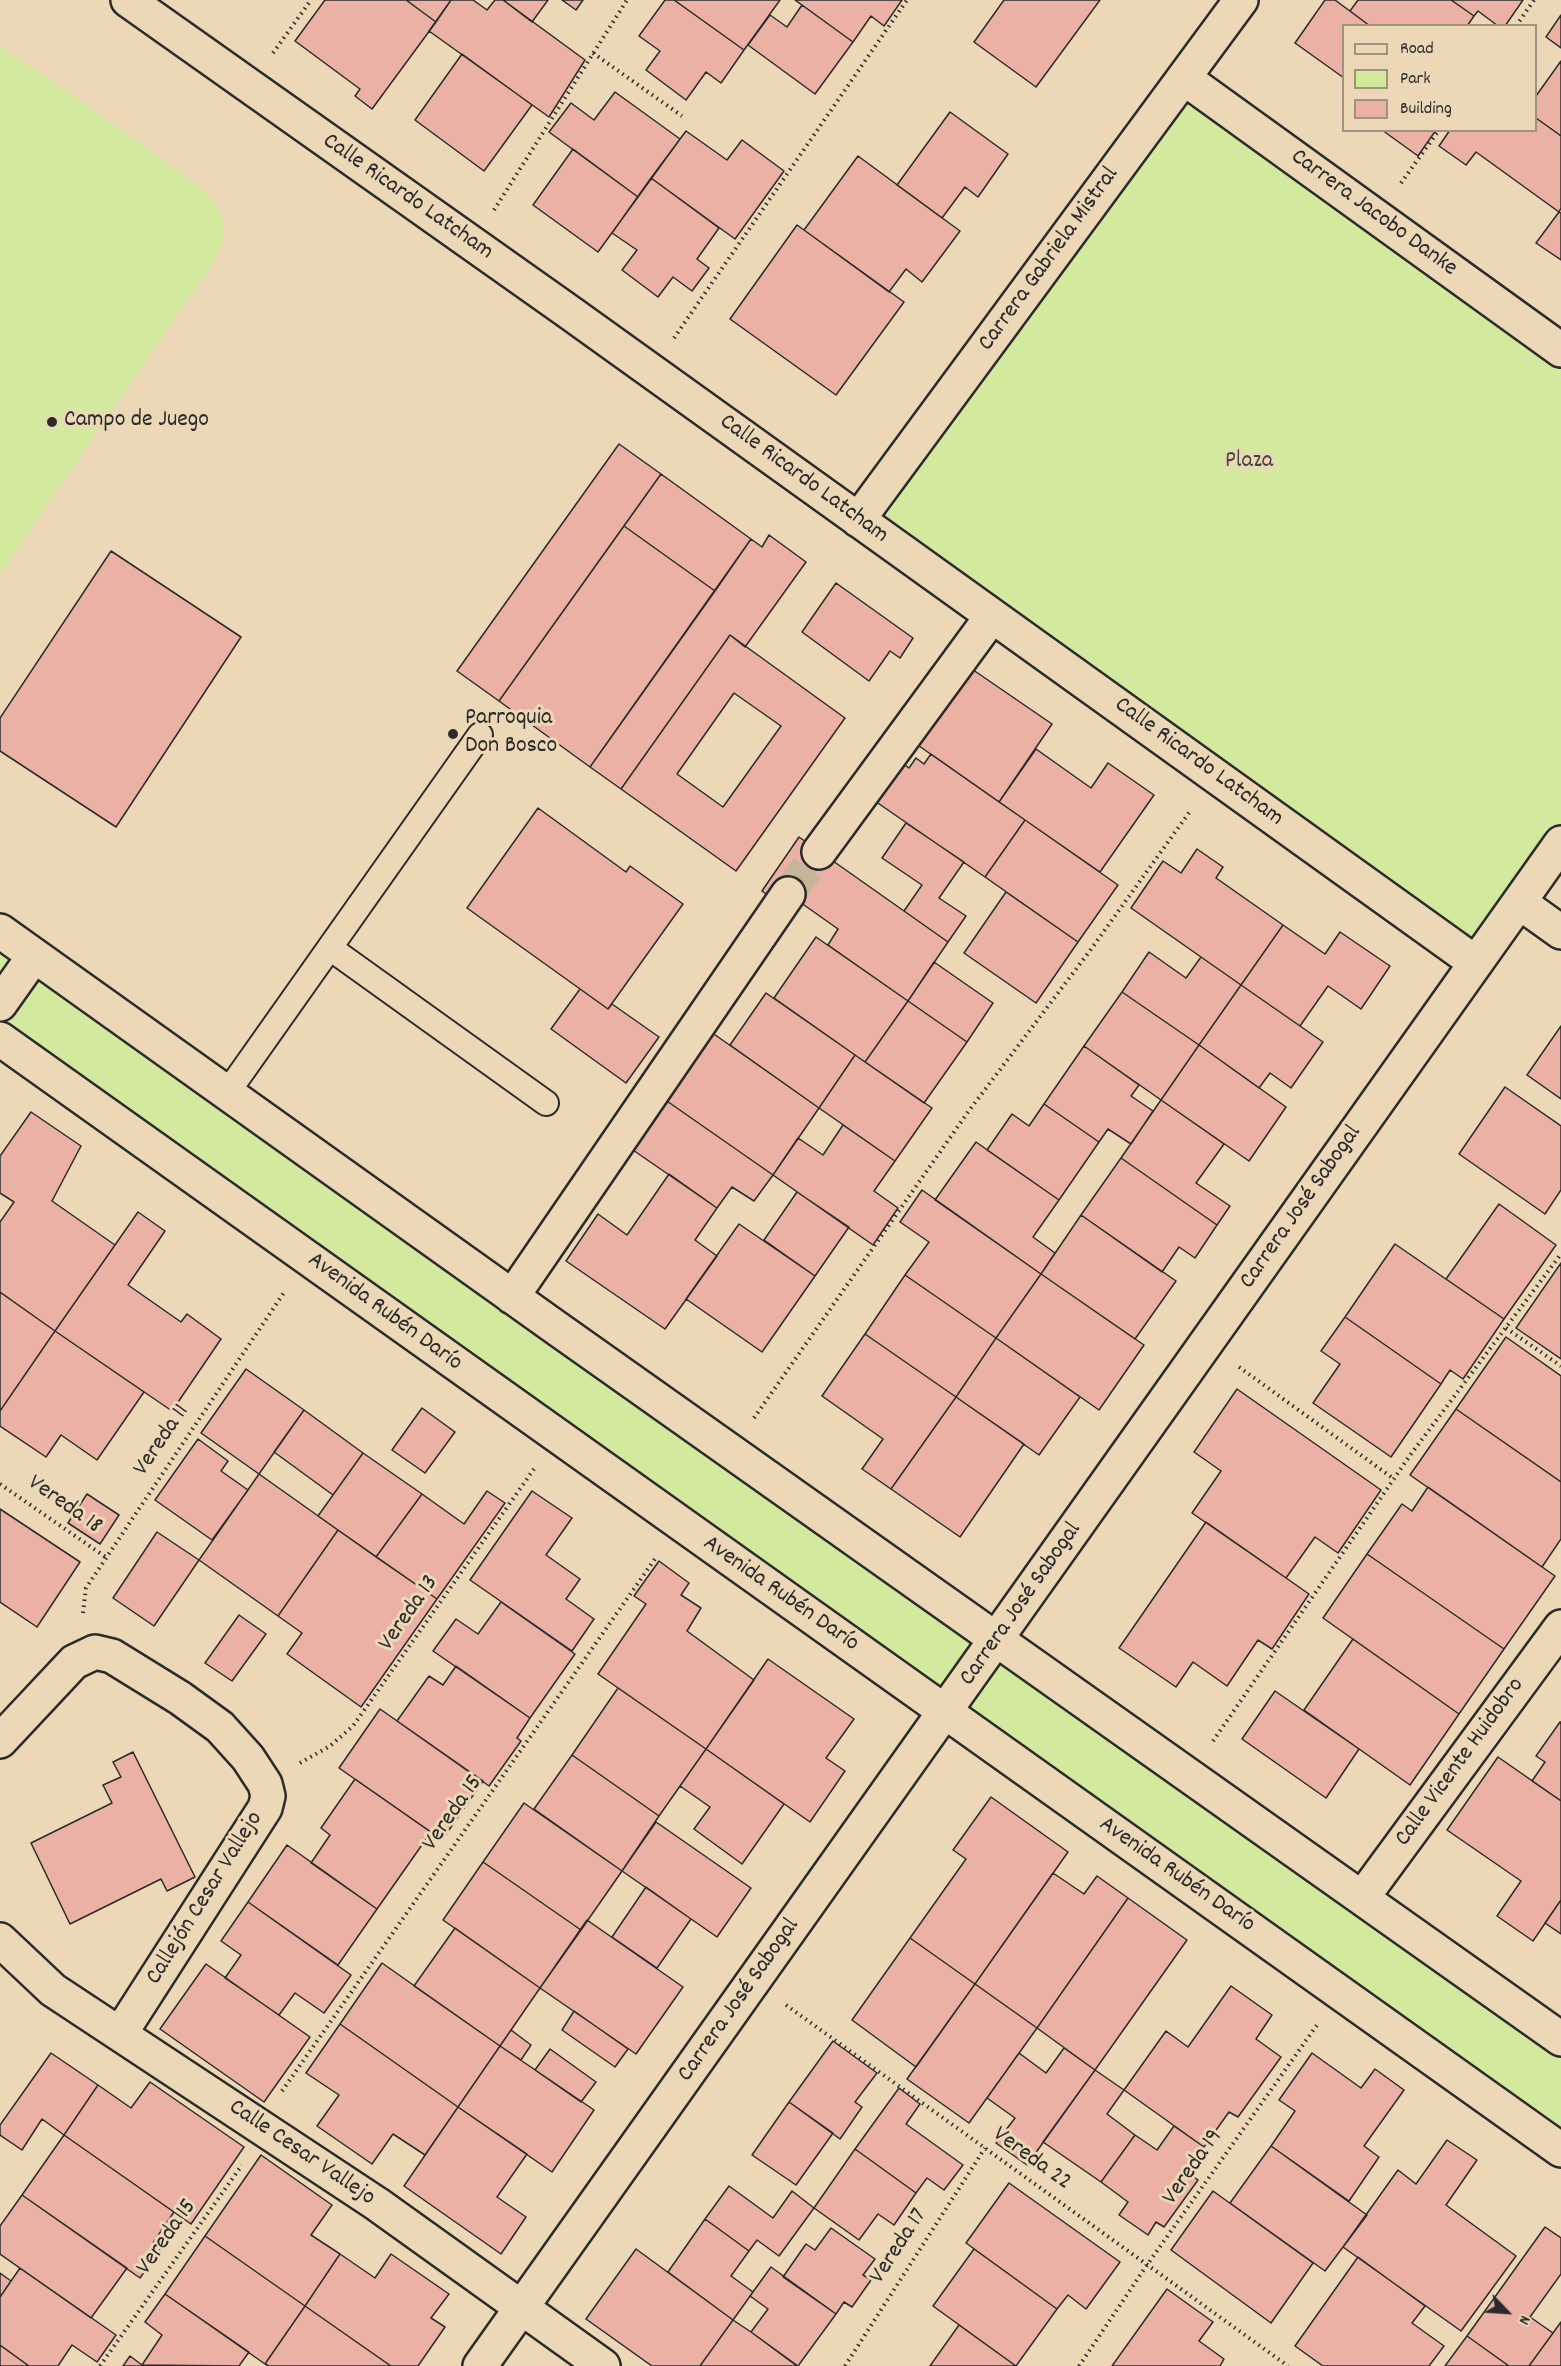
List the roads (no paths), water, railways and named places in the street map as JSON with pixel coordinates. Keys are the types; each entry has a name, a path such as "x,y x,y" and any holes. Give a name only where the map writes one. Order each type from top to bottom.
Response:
{"street":[{"name":"Calle Ricardo Latcham","path":"128,0 651,371 1476,963"},
{"name":"Carrera Gabriela Mistral","path":"858,520 1241,0"},
{"name":"Carrera Jacobo Danke","path":"1184,78 1561,350"},
{"path":"819,852 992,616"},
{"name":"Carrera José Sabogal","path":"480,2366 1561,843"},
{"path":"512,1297 788,894"},
{"path":"1519,902 1561,932"},
{"path":"0,931 730,1452 1561,2039"},
{"path":"0,1004 34,956"},
{"name":"Avenida Rubén Darío","path":"0,1039 1561,2150"},
{"name":"Calle Vicente Huidobro","path":"1362,1898 1561,1628"},
{"name":"Callejón Cesar Vallejo","path":"0,1741 74,1662 95,1652 112,1656 180,1698 220,1727 248,1758 265,1784 268,1796 265,1808 120,2034"},
{"name":"Calle Cesar Vallejo","path":"0,1940 53,1990 377,2204 603,2366"}],"lane":[{"path":"227,1093 480,735"},
{"path":"330,948 546,1103"}],"tunnel":[{"path":"788,894 819,852"}],"place":[{"name":"Campo de Juego","path":"52,422"},
{"name":"Parroquia Don Bosco","path":"453,734"}],"park label":[{"name":"Plaza","path":"1249,463"}]}
